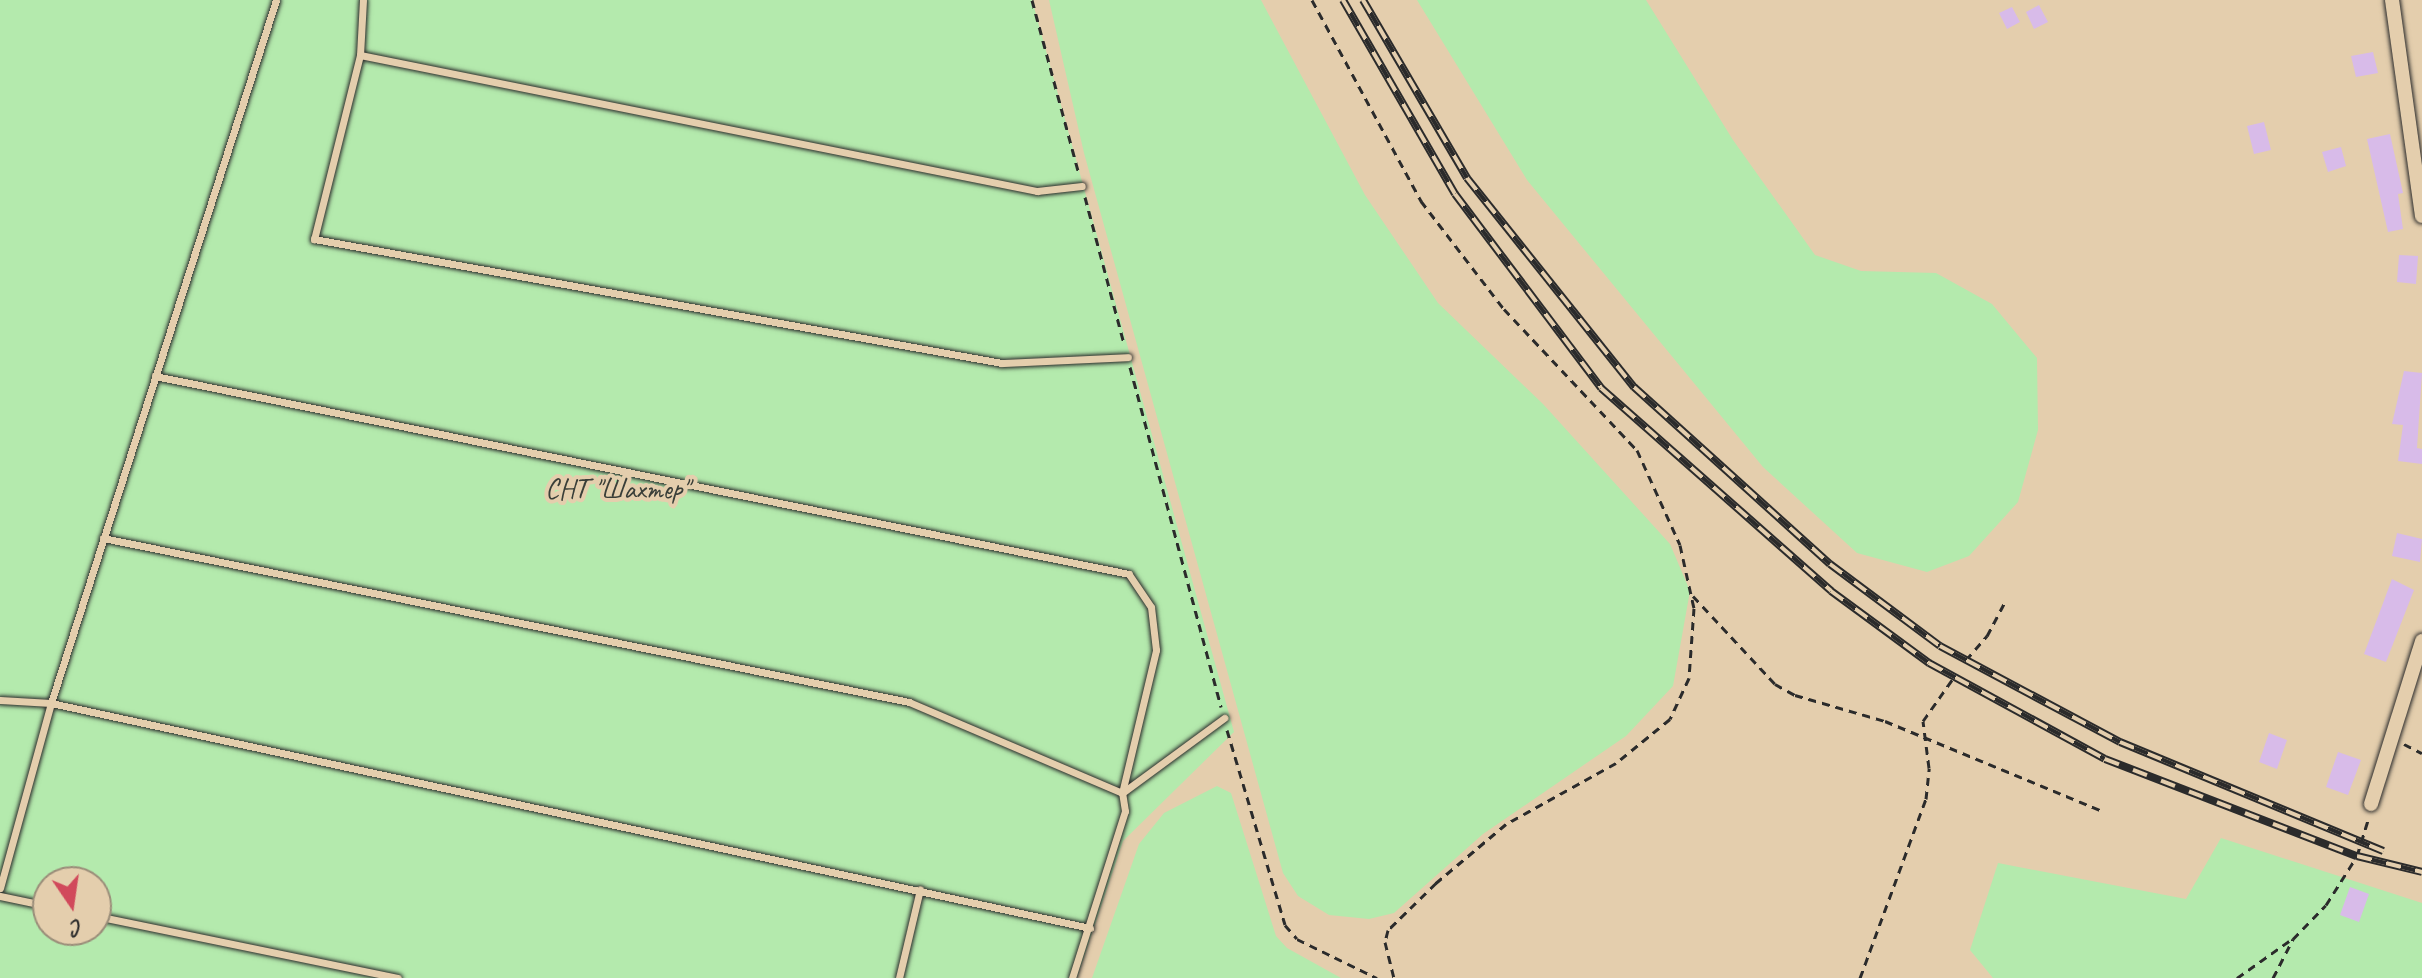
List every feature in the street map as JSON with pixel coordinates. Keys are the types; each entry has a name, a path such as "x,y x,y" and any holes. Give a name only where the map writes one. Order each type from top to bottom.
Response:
{"street":[{"path":"2392,0 2422,216"},
{"path":"2371,804 2422,641"}],"lane":[{"path":"0,888 51,703 276,0"},
{"path":"363,0 360,55 314,239 1002,363 1128,357"},
{"path":"360,55 1037,191 1082,186"},
{"path":"155,376 1129,574 1151,607 1156,650 1122,793 1125,811 1072,978"},
{"path":"103,538 909,702 1122,793"},
{"path":"0,700 51,703 1090,928"},
{"path":"1122,793 1224,718"},
{"path":"899,978 920,889"},
{"path":"0,896 32,903"},
{"path":"112,919 398,978"}],"path":[{"path":"1032,0 1224,718 1285,925 1297,939 1377,978"},
{"path":"1312,0 1421,201 1504,309 1637,450 1680,545 1693,596 1689,678 1670,719 1616,763 1506,824 1436,883 1388,930 1385,942 1394,978"},
{"path":"1693,596 1775,684 1924,739 2100,810"},
{"path":"1966,660 1987,636 2006,600"},
{"path":"1860,978 1926,799 1924,739 1928,709 1954,677"},
{"path":"2237,978 2293,939 2326,905 2357,856 2371,804"},
{"path":"2273,978 2293,939"}],"green space":[{"name":"СНТ \"Шахтер\"","path":"0,0 1032,0 1234,732 1123,841 1077,978 0,978"},
{"path":"1049,0 1261,0 1365,195 1438,303 1543,404 1670,544 1690,591 1673,686 1626,736 1483,834 1394,913 1369,919 1329,915 1298,896 1283,873 1084,153"},
{"path":"1417,0 1646,0 1733,140 1815,255 1861,271 1936,273 1992,304 2037,358 2038,430 2018,502 1969,556 1927,572 1857,553 1763,467 1527,180"},
{"path":"1217,786 1231,793 1276,936 1287,948 1341,978 1092,978 1139,844 1164,813"},
{"path":"2221,838 2422,903 2422,978 1993,978 1970,950 1998,863 2186,899"}],"building":[{"path":"2039,5 2048,22 2034,29 2026,12"},
{"path":"2012,7 2020,22 2007,29 1999,13"},
{"path":"2373,52 2378,73 2356,77 2351,56"},
{"path":"2264,122 2271,150 2254,154 2247,126"},
{"path":"2390,134 2403,193 2398,194 2403,229 2388,232 2367,139"},
{"path":"2341,147 2346,166 2328,172 2322,152"},
{"path":"2399,255 2418,256 2416,284 2397,282"},
{"path":"2404,371 2422,373 2417,448 2422,449 2422,464 2398,461 2403,425 2392,424"},
{"path":"2397,533 2422,539 2420,562 2392,556"},
{"path":"2392,579 2414,590 2386,662 2364,654"},
{"path":"2269,733 2287,740 2277,769 2259,762"},
{"path":"2338,752 2361,760 2348,795 2326,787"},
{"path":"2350,887 2369,894 2359,922 2340,915"}],"railway":[{"path":"1343,0 1455,194 1601,388 1831,591 1929,663 2105,759 2357,856 2422,872"},
{"path":"1363,0 1467,178 1634,387 1830,564 1940,646 2120,742 2383,851"}]}
